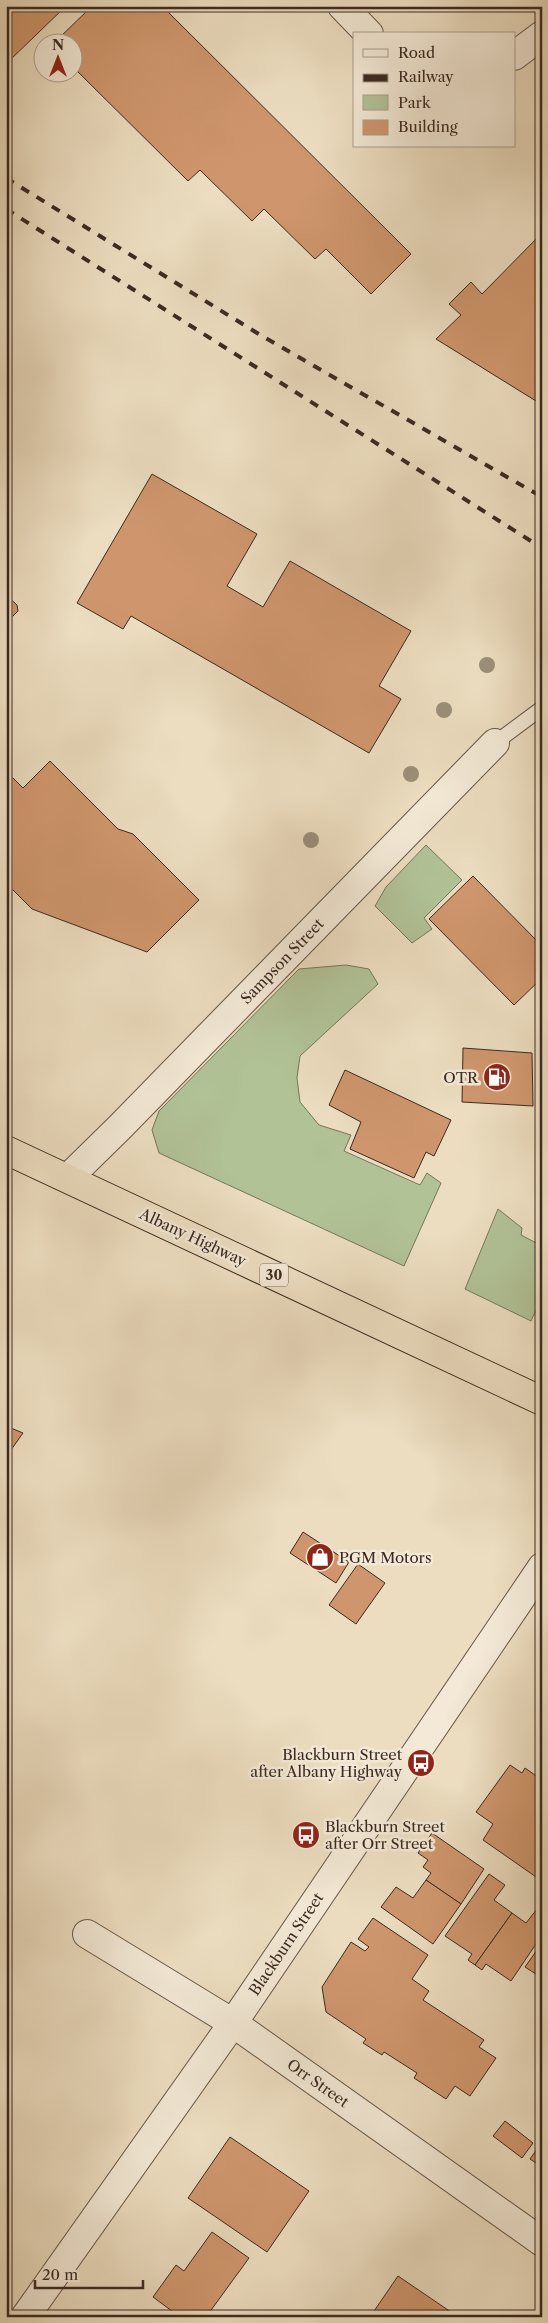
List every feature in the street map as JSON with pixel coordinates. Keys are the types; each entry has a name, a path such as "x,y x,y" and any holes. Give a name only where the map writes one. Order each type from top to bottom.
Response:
{"highway":[{"name":"Albany Highway","path":"6,1150 542,1401"}],"street":[{"path":"342,6 368,32"},
{"path":"516,54 542,35"},
{"name":"Sampson Street","path":"68,1178 495,743"},
{"name":"Blackburn Street","path":"24,2317 232,2023 542,1567"},
{"name":"Orr Street","path":"87,1934 232,2023 542,2242"}],"lane":[{"path":"495,743 542,708"}],"green space":[{"path":"426,845 462,880 424,918 432,929 412,943 375,906 386,887"},
{"path":"346,965 369,969 378,984 300,1056 297,1078 300,1102 319,1125 351,1135 344,1151 420,1185 427,1173 441,1183 404,1266 159,1153 152,1130 159,1111 299,969"},
{"path":"498,1209 522,1228 521,1235 542,1246 542,1297 531,1321 465,1289"}],"building":[{"path":"6,6 66,6 39,32 32,32 32,39 8,62"},
{"path":"92,6 162,6 411,254 371,294 326,249 315,259 264,209 252,221 200,170 188,181 82,76 82,32 65,32"},
{"path":"542,233 542,395 536,401 436,339 461,315 449,304 471,282 482,294"},
{"path":"152,474 257,534 227,586 263,607 290,561 411,631 379,686 401,699 369,753 131,616 123,629 77,603"},
{"path":"6,595 17,605 18,611 6,623"},
{"path":"50,761 118,829 133,834 199,900 147,952 32,909 6,883 6,771 23,788"},
{"path":"473,876 542,946 542,978 514,1005 429,919"},
{"name":"OTR","path":"463,1048 532,1053 533,1106 462,1102"},
{"path":"345,1070 451,1120 434,1156 426,1152 414,1178 350,1149 361,1122 329,1105"},
{"path":"6,1426 23,1433 6,1457"},
{"name":"PGM Motors","path":"303,1532 349,1562 336,1583 290,1553"},
{"path":"358,1564 385,1583 356,1624 329,1605"},
{"path":"510,1765 522,1773 525,1768 542,1780 542,1876 539,1879 483,1840 493,1824 476,1812"},
{"path":"432,1833 484,1869 461,1904 426,1880 431,1873 423,1867 428,1860 418,1853"},
{"path":"489,1874 505,1885 494,1900 512,1913 475,1965 468,1960 472,1954 445,1936"},
{"path":"426,1880 461,1904 433,1944 381,1907 396,1887 413,1898"},
{"path":"537,1909 542,1912 542,1935 511,1981 486,1964 482,1970 475,1965 512,1913 526,1923"},
{"path":"373,1918 428,1955 412,1979 429,1991 423,2000 484,2040 479,2047 496,2058 470,2096 455,2086 446,2099 414,2078 417,2073 384,2052 382,2055 363,2043 366,2039 326,2012 322,1987 351,1942 365,1951 369,1947 358,1939"},
{"path":"542,1943 542,1978 525,1967"},
{"path":"505,2121 533,2143 522,2158 493,2136"},
{"path":"230,2137 309,2191 267,2252 188,2198"},
{"path":"542,2142 542,2167 530,2159"},
{"path":"212,2232 249,2258 206,2317 180,2317 153,2297 176,2265 184,2271"},
{"path":"398,2276 448,2310 444,2317 370,2317"},
{"path":"448,2310 458,2317 444,2317"}],"railway":[{"path":"6,178 262,336 542,497"},
{"path":"6,209 542,548"}],"place":[{"name":"OTR","path":"497,1077"},
{"name":"PGM Motors","path":"320,1557"},
{"name":"Blackburn Street after Albany Highway","path":"421,1763"},
{"name":"Blackburn Street after Orr Street","path":"306,1835"}]}
